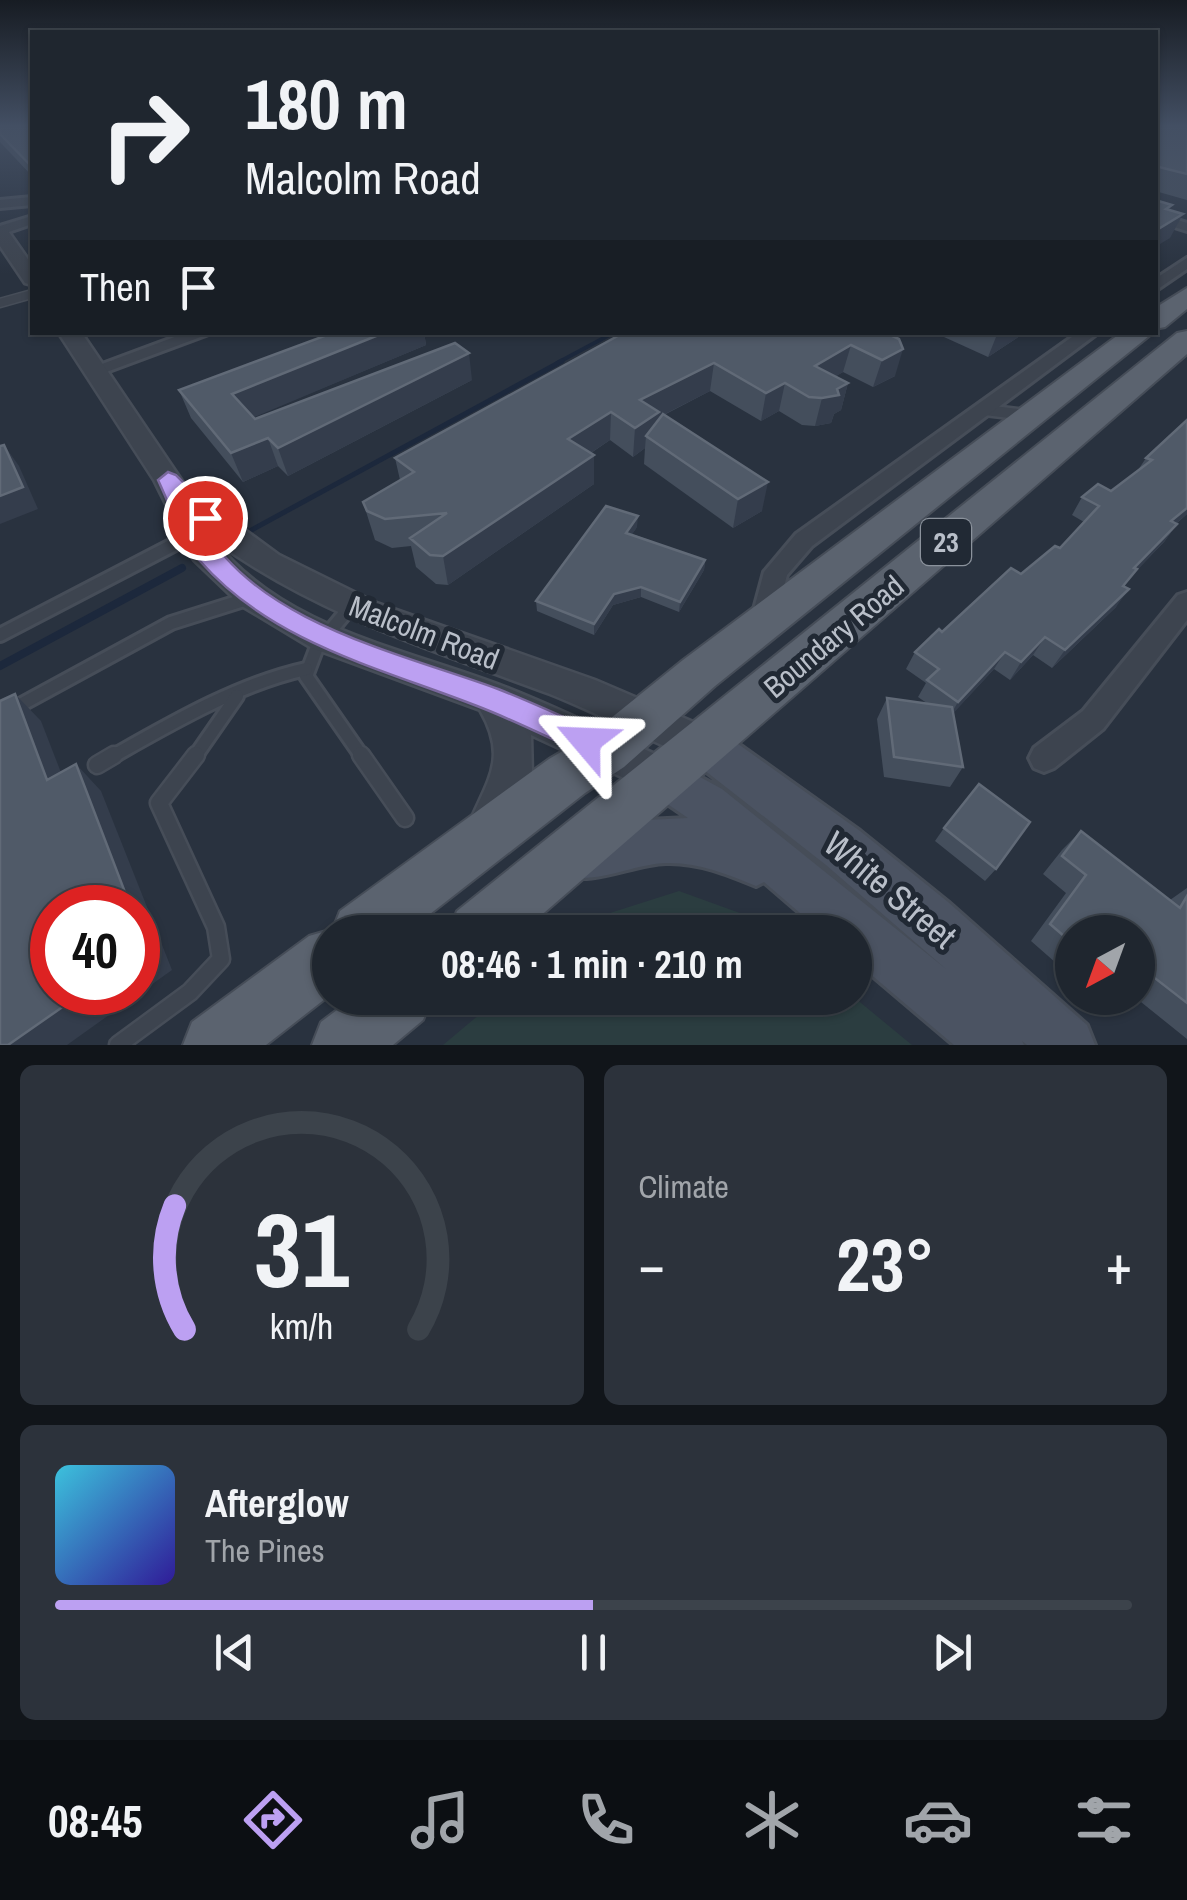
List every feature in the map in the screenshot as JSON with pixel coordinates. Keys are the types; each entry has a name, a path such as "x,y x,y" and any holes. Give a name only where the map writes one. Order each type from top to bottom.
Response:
{"main road":[{"path":"1158,319 1187,296"},
{"name":"Boundary Road","path":"383,915 608,751 763,624 1136,335"},
{"name":"Boundary Road","path":"499,915 1187,339"},
{"name":"White Street","path":"685,762 706,804 996,1045"},
{"name":"White Street","path":"685,762 844,848 1067,1045"},
{"path":"566,860 682,837 716,843 792,879"},
{"path":"215,1045 312,970"},
{"path":"344,1045 380,1015"}],"street":[{"path":"0,204 30,201"},
{"path":"1158,219 1187,227"},
{"path":"30,221 1,234 30,277"},
{"path":"1158,284 1187,262"},
{"name":"Malcolm Road","path":"71,335 203,529 219,568 254,597 324,638 492,699 608,751 685,762"},
{"path":"95,370 197,335"},
{"name":"Boundary Road","path":"763,624 776,572 794,548 1088,335"},
{"name":"Malcolm Road","path":"203,529 351,606 648,719 685,762"},
{"path":"1044,758 1093,720 1187,602"},
{"path":"483,839 513,778 518,754 507,720 492,699"}],"lane":[{"path":"0,304 30,295"},
{"path":"985,410 1034,416"},
{"path":"0,635 203,529"},
{"path":"0,716 171,623 254,597"},
{"path":"351,606 324,638 306,669 312,689 405,818"},
{"path":"97,765 164,728 282,674 306,669"},
{"path":"118,1045 190,992 221,959 216,926 159,803 224,720 237,696"}],"shaded area":[{"path":"679,891 746,915 604,915"},
{"path":"872,1012 912,1045 443,1045 479,1015"}],"building":[{"path":"1158,201 1172,205 1166,209 1183,214 1158,229"},
{"path":"327,335 379,335 232,394 255,419 455,343 469,353 278,448 268,438 231,453 179,390"},
{"path":"620,335 890,335 899,339 903,349 882,360 851,345 815,366 848,383 837,389 839,395 822,398 809,397 785,383 766,393 714,363 640,400 659,412 635,428 611,412 568,439 594,455 443,556 430,555 410,538 447,513 385,519 367,511 363,502 414,472 395,458"},
{"path":"663,414 768,482 738,499 646,436"},
{"path":"1187,420 1187,508 1171,521 1177,524 1134,568 1137,569 1123,586 1129,589 1065,650 1045,637 1021,662 1005,652 958,702 927,680 939,669 915,652 1011,568 1021,574 1055,546 1060,548 1099,506 1082,497 1098,484 1111,491 1152,460 1146,458"},
{"path":"4,445 23,487 0,496 0,446"},
{"path":"606,506 638,516 626,533 705,560 680,602 641,587 614,594 594,624 536,601"},
{"path":"15,694 47,780 76,764 122,885 30,885 30,1015 51,1015 8,1045 0,1045 0,701"},
{"path":"887,698 952,707 963,767 894,757"},
{"path":"979,784 1030,822 996,869 944,828"},
{"path":"1081,831 1180,908 1187,896 1187,1003 1155,978 1155,915 1057,915 1086,875 1062,856"}],"waterway":[{"path":"557,363 609,335"},
{"path":"246,533 562,361"},
{"path":"0,666 182,568"}],"route":[{"path":"205,518 168,480 205,552 254,597 283,616 324,638 492,699 586,741"}]}
